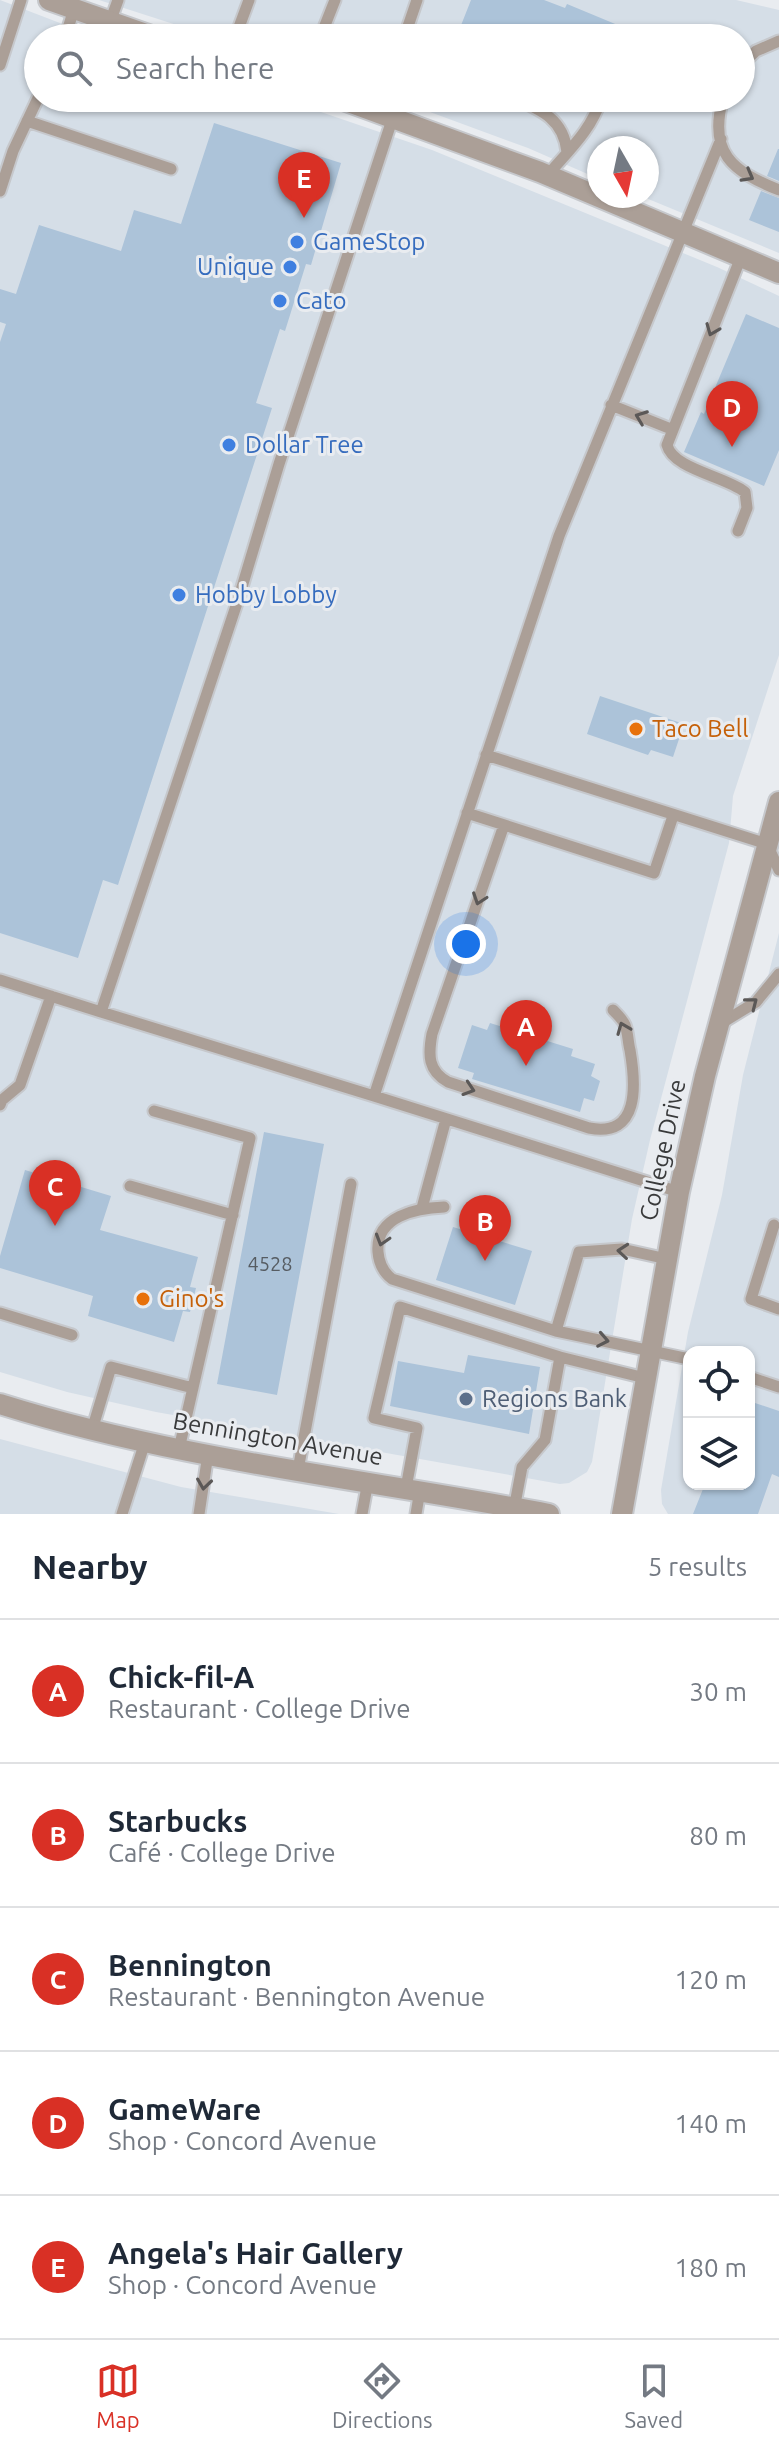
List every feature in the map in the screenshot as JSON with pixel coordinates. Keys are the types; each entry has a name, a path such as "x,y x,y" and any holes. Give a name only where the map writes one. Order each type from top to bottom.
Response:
{"street":[{"path":"49,0 116,24"},
{"path":"392,112 779,273"},
{"name":"College Drive","path":"622,1514 679,1192 719,1024 779,802"},
{"name":"Bennington Avenue","path":"0,1404 92,1430 179,1449 413,1489 514,1511 549,1514"}],"lane":[{"path":"0,65 21,0"},
{"path":"110,22 118,0"},
{"path":"240,24 249,0"},
{"path":"326,24 335,0"},
{"path":"409,24 417,0"},
{"path":"69,24 74,9"},
{"path":"755,52 779,41"},
{"path":"0,191 13,151 31,112"},
{"path":"101,1012 239,597 384,112"},
{"path":"542,112 559,126 567,152"},
{"path":"547,176 591,125 596,112"},
{"path":"721,112 721,139 730,161 746,176 779,190"},
{"path":"27,121 171,169"},
{"path":"374,1096 559,536 721,139"},
{"path":"738,531 747,508 745,492 673,458 667,445 741,257"},
{"path":"611,405 671,429"},
{"path":"486,755 767,844 779,870"},
{"path":"467,813 654,873 673,816"},
{"path":"504,825 432,1034 429,1057 434,1070 448,1082 575,1123 599,1130 616,1127 627,1114 633,1091 633,1072 625,1025 613,1010"},
{"path":"719,1024 756,1002 779,974"},
{"path":"0,980 679,1192"},
{"path":"0,1105 20,1085 51,996"},
{"path":"154,1111 250,1138 179,1449"},
{"path":"422,1208 446,1119"},
{"path":"298,1470 351,1184"},
{"path":"130,1186 233,1215"},
{"path":"444,1207 404,1213 389,1223 380,1235 378,1254 386,1274 392,1279 556,1331 683,1358"},
{"path":"774,1225 751,1299 779,1309"},
{"path":"556,1331 579,1252 622,1249 667,1259"},
{"path":"416,1514 413,1489 417,1428 374,1418 400,1307 560,1357 645,1378"},
{"path":"0,1313 72,1335"},
{"path":"514,1511 522,1467 545,1440 560,1357"},
{"path":"92,1430 111,1367 193,1388"},
{"path":"755,1379 779,1387"},
{"path":"122,1514 145,1442"},
{"path":"199,1514 208,1454"},
{"path":"362,1514 368,1481"}],"shaded area":[{"path":"0,0 63,24 24,24 24,112 321,112 432,150 717,267 779,296 779,655 733,796 729,843 650,1140 632,1219 592,1462 587,1472 569,1483 560,1484 156,1412 67,1392 0,1372"},
{"path":"99,0 736,0 779,10 779,253 659,203 659,136 587,136 587,174 430,112 755,112 755,24 174,24"},
{"path":"779,933 779,1514 668,1514 662,1504 661,1490 683,1361 683,1490 755,1490 755,1346 686,1346 722,1195 743,1075"},
{"path":"0,1439 181,1487 339,1514 0,1514"}],"building":[{"path":"471,0 544,0 565,8 567,4 615,24 462,24"},
{"path":"214,123 341,163 311,265 306,264 285,331 280,329 256,403 272,408 118,885 103,880 78,958 0,933 0,342 6,324 0,322 0,289 16,294 39,225 121,251 134,210 181,224"},
{"path":"779,149 779,181 767,176"},
{"path":"761,191 779,198 779,232 749,220"},
{"path":"746,314 779,328 779,450 764,486 684,452 701,412 704,414"},
{"name":"Taco Bell","path":"600,696 684,724 673,757 651,750 648,755 587,734"},
{"path":"490,1023 573,1049 571,1056 595,1064 591,1076 600,1081 594,1101 584,1098 580,1112 472,1079 474,1073 458,1068 472,1025 487,1030"},
{"path":"264,1132 324,1144 277,1395 217,1384"},
{"path":"25,1170 111,1196 100,1230 198,1257 190,1287 196,1288 190,1312 183,1311 174,1342 88,1316 93,1296 0,1268 0,1256"},
{"path":"453,1227 532,1251 515,1305 436,1280"},
{"name":"Regions Bank","path":"468,1355 540,1367 529,1434 390,1406 398,1361 464,1373"},
{"path":"755,1403 779,1411 779,1477 772,1474 758,1514 693,1514 703,1490 755,1490"}],"place":[{"name":"Angela's Hair Gallery","path":"304,218"},
{"name":"GameStop","path":"297,242"},
{"name":"Unique","path":"290,267"},
{"name":"Cato","path":"280,301"},
{"name":"Dollar Tree","path":"229,445"},
{"name":"GameWare","path":"732,447"},
{"name":"Hobby Lobby","path":"179,595"},
{"name":"Taco Bell","path":"636,729"},
{"name":"Chick-fil-A","path":"526,1066"},
{"name":"Bennington","path":"55,1226"},
{"name":"Starbucks","path":"485,1261"},
{"name":"Gino's","path":"143,1299"},
{"name":"Regions Bank","path":"466,1399"}]}
